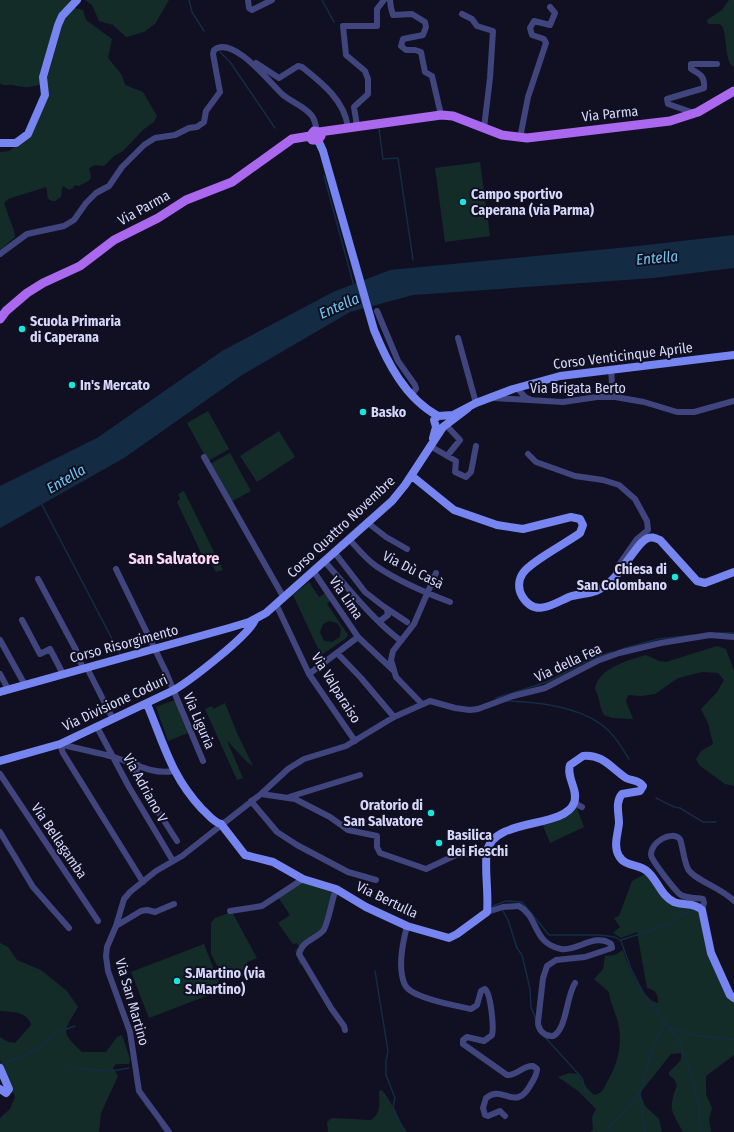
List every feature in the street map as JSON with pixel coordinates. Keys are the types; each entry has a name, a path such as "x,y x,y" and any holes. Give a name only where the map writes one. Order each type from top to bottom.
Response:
{"main road":[{"name":"Via Parma","path":"0,319 6,311 27,293 43,283 80,266 114,240 158,218 186,200 232,182 292,139 353,126 441,115 453,116 502,135 520,138 670,121 694,113 734,92"}],"street":[{"path":"0,143 16,143 28,134 45,95 43,77 58,25 62,16 77,0"},
{"path":"248,0 249,8 252,10 272,0"},
{"path":"353,126 354,108 368,94 368,79 362,66 346,55 343,26 378,26 377,9 384,0"},
{"path":"390,0 390,8 394,15 412,14 425,22 426,27 423,35 403,39 401,46 406,50 421,52 425,72 430,74 434,80 441,115"},
{"path":"520,138 528,97 546,43 544,39 532,35 530,28 534,21 550,25 555,13 550,7"},
{"path":"462,14 472,18 477,26 493,31 484,128"},
{"path":"0,254 27,234 64,226 74,220 96,193 109,186 114,181 122,167 144,145 155,138 175,135 189,128 197,127 204,122 208,109 220,92 213,54 214,50 218,47 239,53 248,59 283,95 312,116 316,135 323,151 374,330 389,364 412,394 460,440 447,456"},
{"path":"248,59 252,59 276,77 286,74 298,66 302,67 333,94 353,126"},
{"path":"694,113 668,104 667,99 704,88 702,76 699,72 691,69 691,64 717,64"},
{"path":"378,311 398,361 415,386 416,389 412,394"},
{"path":"458,338 476,403"},
{"name":"Corso Venticinque Aprile","path":"468,408 476,403 515,388 560,376 734,355"},
{"path":"611,369 613,397"},
{"path":"516,399 513,394 515,388 532,401"},
{"name":"Via Brigata Berto","path":"486,399 563,402 596,397 613,397 644,402 677,412 694,412 734,401"},
{"name":"Corso Quattro Novembre","path":"255,620 284,598 314,572 392,501 412,476 431,445 440,422 468,408"},
{"path":"431,445 456,461 456,474 466,477 471,472 476,446"},
{"path":"528,454 536,462 575,476 603,480 619,486 635,499 647,521 648,530 637,539 616,569 617,575"},
{"path":"204,457 284,598"},
{"path":"412,476 454,510 497,525 523,529 571,517 580,519 583,524 580,533 524,572 519,586 520,593 530,605 545,608 569,597 596,591 617,575 641,543 652,537 660,540 694,579 700,582 710,581 734,572"},
{"path":"368,523 386,537 407,549"},
{"name":"Via Dù Casà","path":"350,540 376,566 428,593 450,602"},
{"path":"335,553 365,592 387,610 407,622"},
{"path":"325,562 356,600 380,621 382,627 401,641"},
{"name":"Via Liguria","path":"116,569 174,690 203,761"},
{"name":"Via Lima","path":"314,572 358,637 394,671 396,677 422,704"},
{"path":"394,671 391,660 393,651 414,624 436,573"},
{"path":"38,579 113,719"},
{"name":"Via Valparaiso","path":"276,604 309,674 355,741"},
{"path":"380,621 388,615 387,610"},
{"path":"22,620 40,654 50,649 63,674"},
{"name":"Corso Risorgimento","path":"4,691 255,620"},
{"name":"Via Divisione Coduri","path":"0,761 60,744 174,690 189,681 248,631 255,620"},
{"name":"Via Divisione Coduri","path":"229,646 245,623"},
{"path":"229,628 234,639"},
{"name":"Via della Fea","path":"251,801 261,794 288,769 304,759 315,754 338,749 355,741 394,717 430,701 455,708 470,710 478,709 513,696 545,688 597,661 619,653 661,643 710,635 734,637"},
{"path":"309,674 358,637"},
{"path":"0,640 25,685"},
{"path":"337,653 361,678 394,717"},
{"path":"0,674 4,691"},
{"name":"Via Bertulla","path":"147,704 173,771 190,797 215,822 221,824 244,855 273,862 303,879 336,890 366,907 407,926 449,938 488,912"},
{"name":"Via Adriano V","path":"97,727 121,773 173,861"},
{"path":"60,744 113,757 159,772 173,771"},
{"path":"60,744 63,753 143,882"},
{"path":"575,983 570,992 560,1030 553,1036 547,1035 539,1028 538,1022 543,978 547,966 556,960 585,957 612,948 611,944 606,941 599,940 582,944 567,950 550,946 544,942 528,915 519,906 503,907 488,912 487,852 490,844 499,835 516,827 556,818 566,813 574,803 575,794 568,772 570,765 583,756 604,759 627,779 641,784 642,790 622,794 618,799 619,823 616,847 619,856 624,862 644,868 649,872 666,897 675,902 694,905 702,910"},
{"path":"138,766 136,774 177,841"},
{"path":"121,773 132,777 136,774"},
{"name":"Via Bellagamba","path":"0,774 98,921"},
{"path":"289,797 360,775"},
{"path":"261,794 289,797 330,817 348,830 377,836 377,847 380,853 426,869 456,855 487,852"},
{"path":"251,801 277,832 297,845 348,872 376,880"},
{"name":"Via San Martino","path":"169,1132 140,1091 130,1032 108,971 106,956 107,947 116,926 124,899 143,882 251,801"},
{"path":"574,803 582,807"},
{"path":"0,832 33,886 69,928"},
{"path":"734,901 722,890 694,876 688,868 680,839 677,836 672,835 662,839 652,850 652,858 675,891 682,895 703,899 704,903 702,910 710,953 730,995 734,998"},
{"path":"230,911 262,906 303,879"},
{"path":"336,890 323,931 308,941 300,949 299,954 331,1008 344,1026 345,1030"},
{"path":"116,926 141,911 147,910 155,912 174,904"},
{"path":"407,926 402,944 402,964 404,984 408,989 425,998 471,1009 478,1003 480,991 485,989 488,993 493,1020 492,1035 484,1041 467,1037 463,1040 463,1044 507,1075 514,1074 530,1065 537,1069 527,1092 522,1096 514,1098 497,1094 486,1098 483,1108 485,1115 488,1116 500,1111 505,1116"},
{"path":"0,1068 9,1089 6,1093 0,1089"}],"green space":[{"path":"0,0 71,0 54,23 41,71 42,84 21,87 4,85 0,83"},
{"path":"85,0 169,0 155,24 144,32 126,37 113,25 99,21 92,5"},
{"path":"729,0 734,0 734,66 732,66 729,62 723,28 719,24 708,24 707,20 722,10"},
{"path":"75,8 83,10 86,20 112,39 108,58 122,75 125,85 143,92 157,116 154,122 144,129 123,151 114,156 104,166 92,166 89,169 91,176 90,180 79,186 75,185 69,190 63,186 61,197 55,201 49,200 46,187 8,199 4,203 15,237 0,250 0,152 9,151 31,134 65,16"},
{"name":"Campo sportivo Caperana (via Parma)","path":"480,162 490,236 445,242 435,168"},
{"path":"208,411 229,449 208,461 187,423"},
{"path":"279,431 295,457 257,482 240,456"},
{"path":"230,453 251,491 231,502 210,464"},
{"path":"184,491 223,570 216,572 208,557 203,557 177,502 180,499 178,494"},
{"path":"309,582 319,597 326,593 331,600 327,604 348,635 345,639 321,655 293,595","holes":["329,621 337,623 341,629 340,637 332,642 324,641 320,632 323,624"]},
{"path":"717,646 726,649 734,671 734,786 725,784 699,765 696,759 701,751 713,744 708,723 701,709 717,692 724,680 718,673 702,672 678,678 655,694 641,696 628,695 626,701 633,719 613,718 604,715 595,689 597,682 608,670 631,659 646,655 659,661 666,662"},
{"path":"175,700 188,733 168,741 156,707"},
{"path":"225,703 237,733 253,766 250,765 227,741 243,778 237,780 205,709 212,706 213,709"},
{"path":"576,806 584,827 550,843 542,823 561,819"},
{"path":"647,873 662,894 692,906 699,913 734,1000 734,1055 706,1076 706,1094 712,1108 709,1119 711,1132 683,1132 673,1114 672,1100 677,1085 674,1079 669,1075 669,1072 681,1060 681,1053 671,1054 640,1093 645,1106 659,1119 662,1132 590,1132 593,1130 592,1117 596,1109 578,1091 558,1077 569,1073 578,1074 587,1088 594,1095 602,1090 617,1061 620,1045 618,1022 611,1003 609,992 594,979 603,969 605,956 615,955 623,950 636,981 647,996 658,1003 656,993 647,988 637,932 621,938 613,933 620,927 614,918 619,916 632,881"},
{"path":"304,882 330,891 332,894 323,929 302,946 302,964 300,965 295,950 299,947 297,943 293,944 278,923 290,915 278,897"},
{"path":"232,912 257,958 247,962 252,979 219,969 211,954 211,923 215,918"},
{"path":"0,943 8,947 17,960 41,970 67,991 78,1007 69,1022 66,1031 70,1040 82,1052 106,1052 117,1037 122,1035 130,1059 129,1064 116,1064 113,1068 118,1076 101,1113 99,1132 0,1132 0,1118 10,1109 15,1097 0,1060 0,1037 8,1042 15,1043 31,1025 29,1020 23,1015 14,1012 0,1011"},
{"name":"S.Martino (via S.Martino)","path":"204,944 222,990 149,1018 131,972"},
{"path":"382,1090 407,1132 328,1132 327,1122 332,1118 371,1120 375,1117 378,1110 379,1091"}],"water":[{"name":"Entella","path":"734,235 734,268 653,278 413,295 350,312 242,375 124,458 0,528 0,486 97,438 222,351 333,292 390,270 629,247"}],"waterway":[{"path":"189,0 192,12 204,31"},
{"path":"322,0 334,22"},
{"path":"220,52 230,62 275,128"},
{"path":"379,129 383,159 398,158 413,260"},
{"name":"Entella","path":"324,176 354,286"},
{"path":"41,503 120,654"},
{"path":"718,633 734,633"},
{"path":"622,649 658,639 694,635"},
{"path":"496,698 547,682 591,659 612,652"},
{"path":"507,701 561,707 587,716 609,731 629,759"},
{"path":"656,798 674,807 680,808 703,822 716,822"},
{"path":"493,906 506,901 522,902 549,935 600,935 615,937 621,941 631,969 644,994 680,1043 694,1084 699,1107 700,1132"},
{"path":"502,909 508,920 517,948 522,955 530,989 531,1007 536,1020"},
{"path":"621,940 668,925 685,913 694,911"},
{"path":"375,971 388,1051 386,1075 395,1098 393,1107 404,1132"},
{"path":"645,1132 640,1094 652,1050 665,1023"},
{"path":"0,1064 23,1056 39,1048 58,1032 75,1026"},
{"path":"670,1027 693,1035 734,1040"},
{"path":"544,1036 582,1078 586,1093"},
{"path":"68,1068 112,1071 129,1068"},
{"path":"607,1130 640,1094"},
{"path":"145,1104 149,1109"},
{"path":"160,1125 165,1132"}],"place":[{"name":"Campo sportivo Caperana (via Parma)","path":"463,202"},
{"name":"Scuola Primaria di Caperana","path":"22,329"},
{"name":"In's Mercato","path":"72,385"},
{"name":"Basko","path":"363,412"},
{"name":"Chiesa di San Colombano","path":"675,577"},
{"name":"Oratorio di San Salvatore","path":"431,813"},
{"name":"Basilica dei Fieschi","path":"439,843"},
{"name":"S.Martino (via S.Martino)","path":"177,981"}],"district":[{"name":"San Salvatore","path":"174,558"}]}
